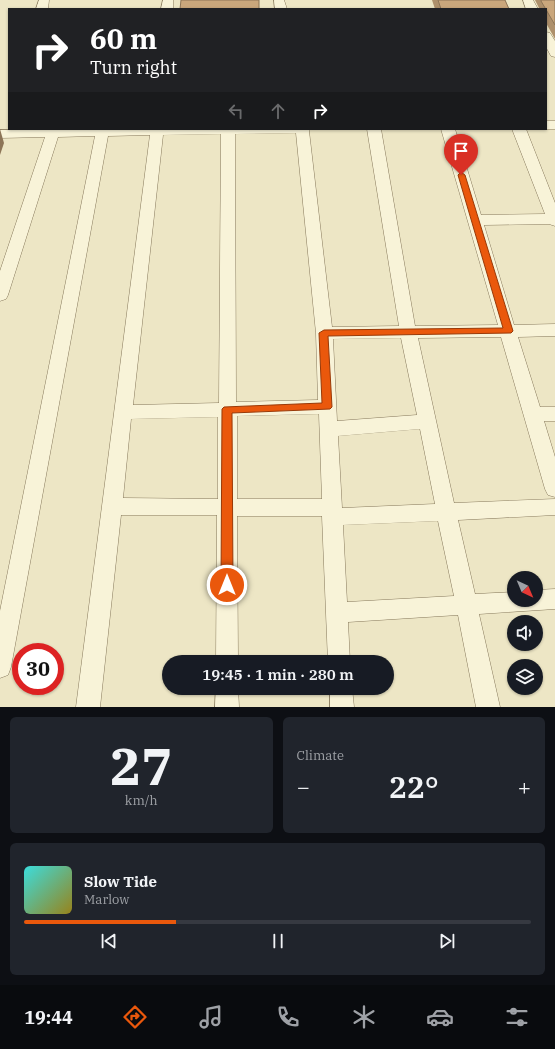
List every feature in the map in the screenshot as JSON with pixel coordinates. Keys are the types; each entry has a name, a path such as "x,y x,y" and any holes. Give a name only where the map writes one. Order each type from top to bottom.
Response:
{"street":[{"path":"547,37 555,52"},
{"path":"88,707 157,130"},
{"path":"5,132 53,133 157,130 228,130 227,655"},
{"path":"303,130 324,333 339,655"},
{"path":"374,130 408,332 488,707"},
{"path":"448,130 555,489"},
{"path":"475,220 555,220 519,130"},
{"path":"0,667 102,132"},
{"path":"0,295 53,133"},
{"path":"324,333 555,330"},
{"path":"123,412 327,407"},
{"path":"532,414 555,414"},
{"path":"328,429 427,421"},
{"path":"112,506 227,507 332,512 447,512 555,507"},
{"path":"337,613 555,599"},
{"path":"227,695 227,707"},
{"path":"341,695 342,707"}],"building":[{"path":"181,0 259,0 259,8 180,8"},
{"path":"438,0 505,0 509,8 441,8"},
{"path":"555,0 555,25 547,11 547,8 545,8 541,1"}],"route":[{"path":"227,585 227,409 327,407 324,333 508,331 461,175"}]}
